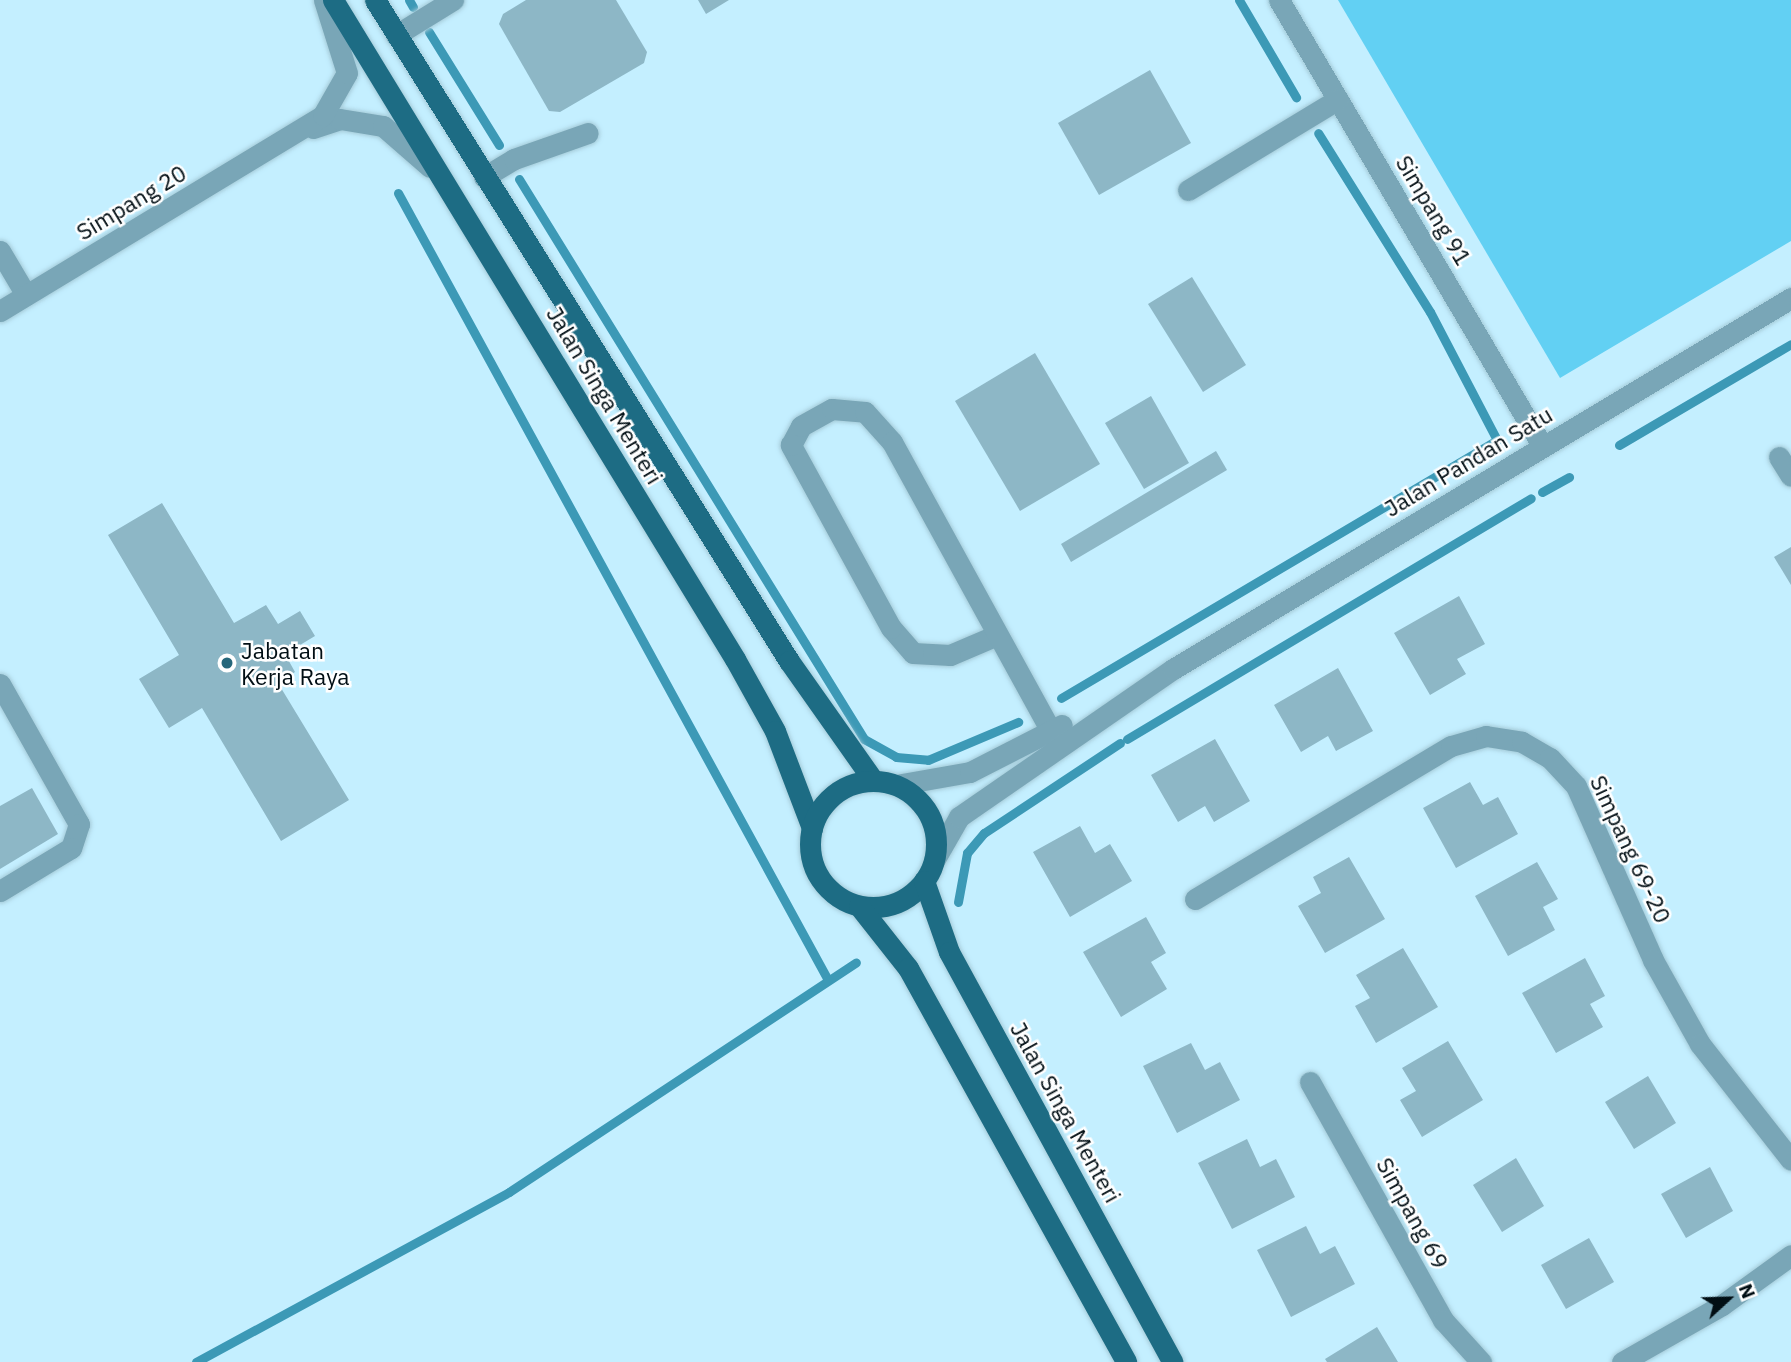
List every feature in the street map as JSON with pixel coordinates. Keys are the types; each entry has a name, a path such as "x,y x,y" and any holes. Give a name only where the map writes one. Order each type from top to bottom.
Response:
{"main road":[{"name":"Jalan Singa Menteri","path":"333,0 735,659 785,754 812,828"},
{"name":"Jalan Singa Menteri","path":"375,0 823,714 873,780"},
{"path":"859,906 895,903 924,881 934,859 929,815 896,785 873,780 834,794 812,828 810,853 819,877 836,895 859,906 908,968 1126,1362"},
{"name":"Jalan Singa Menteri","path":"924,881 949,952 1173,1362"}],"street":[{"path":"288,138 336,102 347,73 324,0"},
{"path":"396,35 453,0"},
{"name":"Simpang 91","path":"1279,0 1543,447"},
{"path":"1188,190 1338,99"},
{"path":"288,138 340,119 363,119 400,138 443,181"},
{"path":"484,177 514,159 588,133"},
{"name":"Simpang 20","path":"0,311 288,138"},
{"path":"0,251 26,295"},
{"name":"Jalan Pandan Satu","path":"934,859 959,817 1173,669 1791,298"},
{"path":"997,635 950,655 913,653 891,628 791,445 801,426 832,409 865,412 892,442 1051,731"},
{"path":"1779,457 1791,476"},
{"name":"Jalan Pandan Satu","path":"896,785 970,772 1173,669"},
{"path":"0,684 79,824 71,848 0,891"},
{"name":"Simpang 69-20","path":"1195,899 1451,746 1486,736 1521,742 1550,758 1576,786 1653,960 1700,1044 1791,1160"},
{"name":"Simpang 69","path":"1310,1082 1443,1321 1481,1362"},
{"path":"1622,1362 1722,1305 1791,1255"}],"shaded area":[{"path":"1338,0 1791,0 1791,241 1560,378"}],"building":[{"path":"526,0 616,0 647,52 644,63 560,112 549,111 499,24 503,14"},
{"path":"698,0 729,0 706,14"},
{"path":"1150,70 1191,143 1099,195 1058,123"},
{"path":"1192,277 1246,365 1203,392 1148,304"},
{"path":"1035,353 1100,464 1020,511 955,401"},
{"path":"1151,396 1189,463 1144,489 1105,423"},
{"path":"1216,451 1227,470 1071,562 1061,544"},
{"name":"Jabatan Kerja Raya","path":"162,503 234,623 266,605 278,624 300,611 315,636 285,654 295,672 278,683 349,800 281,841 202,708 169,728 139,679 179,655 108,535"},
{"path":"1791,547 1791,585 1774,557"},
{"path":"1459,596 1485,644 1457,659 1466,674 1430,695 1394,633"},
{"path":"1338,668 1373,731 1336,751 1328,736 1301,752 1274,705"},
{"path":"1215,739 1250,801 1214,822 1205,806 1178,822 1151,775"},
{"path":"1470,782 1483,805 1498,797 1518,834 1456,868 1423,808"},
{"path":"32,788 58,834 0,869 0,806"},
{"path":"1080,826 1095,853 1110,844 1132,881 1070,917 1033,852"},
{"path":"1349,857 1385,919 1325,953 1298,906 1321,893 1313,877"},
{"path":"1537,862 1558,899 1543,907 1555,930 1508,956 1475,896"},
{"path":"1146,917 1166,953 1151,962 1167,989 1121,1017 1083,952"},
{"path":"1403,948 1438,1007 1376,1043 1355,1006 1370,998 1356,975"},
{"path":"1585,958 1605,996 1590,1004 1603,1027 1556,1053 1522,993"},
{"path":"1448,1041 1483,1100 1422,1137 1400,1100 1416,1091 1402,1068"},
{"path":"1191,1043 1205,1070 1220,1062 1240,1100 1177,1133 1143,1066"},
{"path":"1648,1076 1676,1123 1634,1149 1605,1102"},
{"path":"1247,1139 1260,1167 1276,1159 1295,1197 1232,1229 1198,1163"},
{"path":"1516,1158 1544,1206 1502,1232 1473,1185"},
{"path":"1710,1167 1733,1211 1686,1238 1661,1194"},
{"path":"1306,1226 1320,1254 1335,1246 1355,1284 1291,1317 1257,1250"},
{"path":"1589,1238 1614,1282 1566,1309 1541,1265"},
{"path":"1377,1327 1398,1362 1327,1362 1325,1359"}],"waterway":[{"path":"409,0 413,7"},
{"path":"1239,0 1296,97"},
{"path":"429,32 499,145"},
{"path":"1061,698 1497,440 1430,312 1318,133"},
{"path":"519,179 864,739 896,757 928,760 1018,722"},
{"path":"398,193 828,980"},
{"path":"1619,445 1791,344"},
{"path":"1542,492 1569,477"},
{"path":"1127,739 1531,498"},
{"path":"958,902 967,853 984,833 1120,743"},
{"path":"196,1362 509,1192 856,962"}],"place":[{"name":"Jabatan Kerja Raya","path":"227,663"}]}
